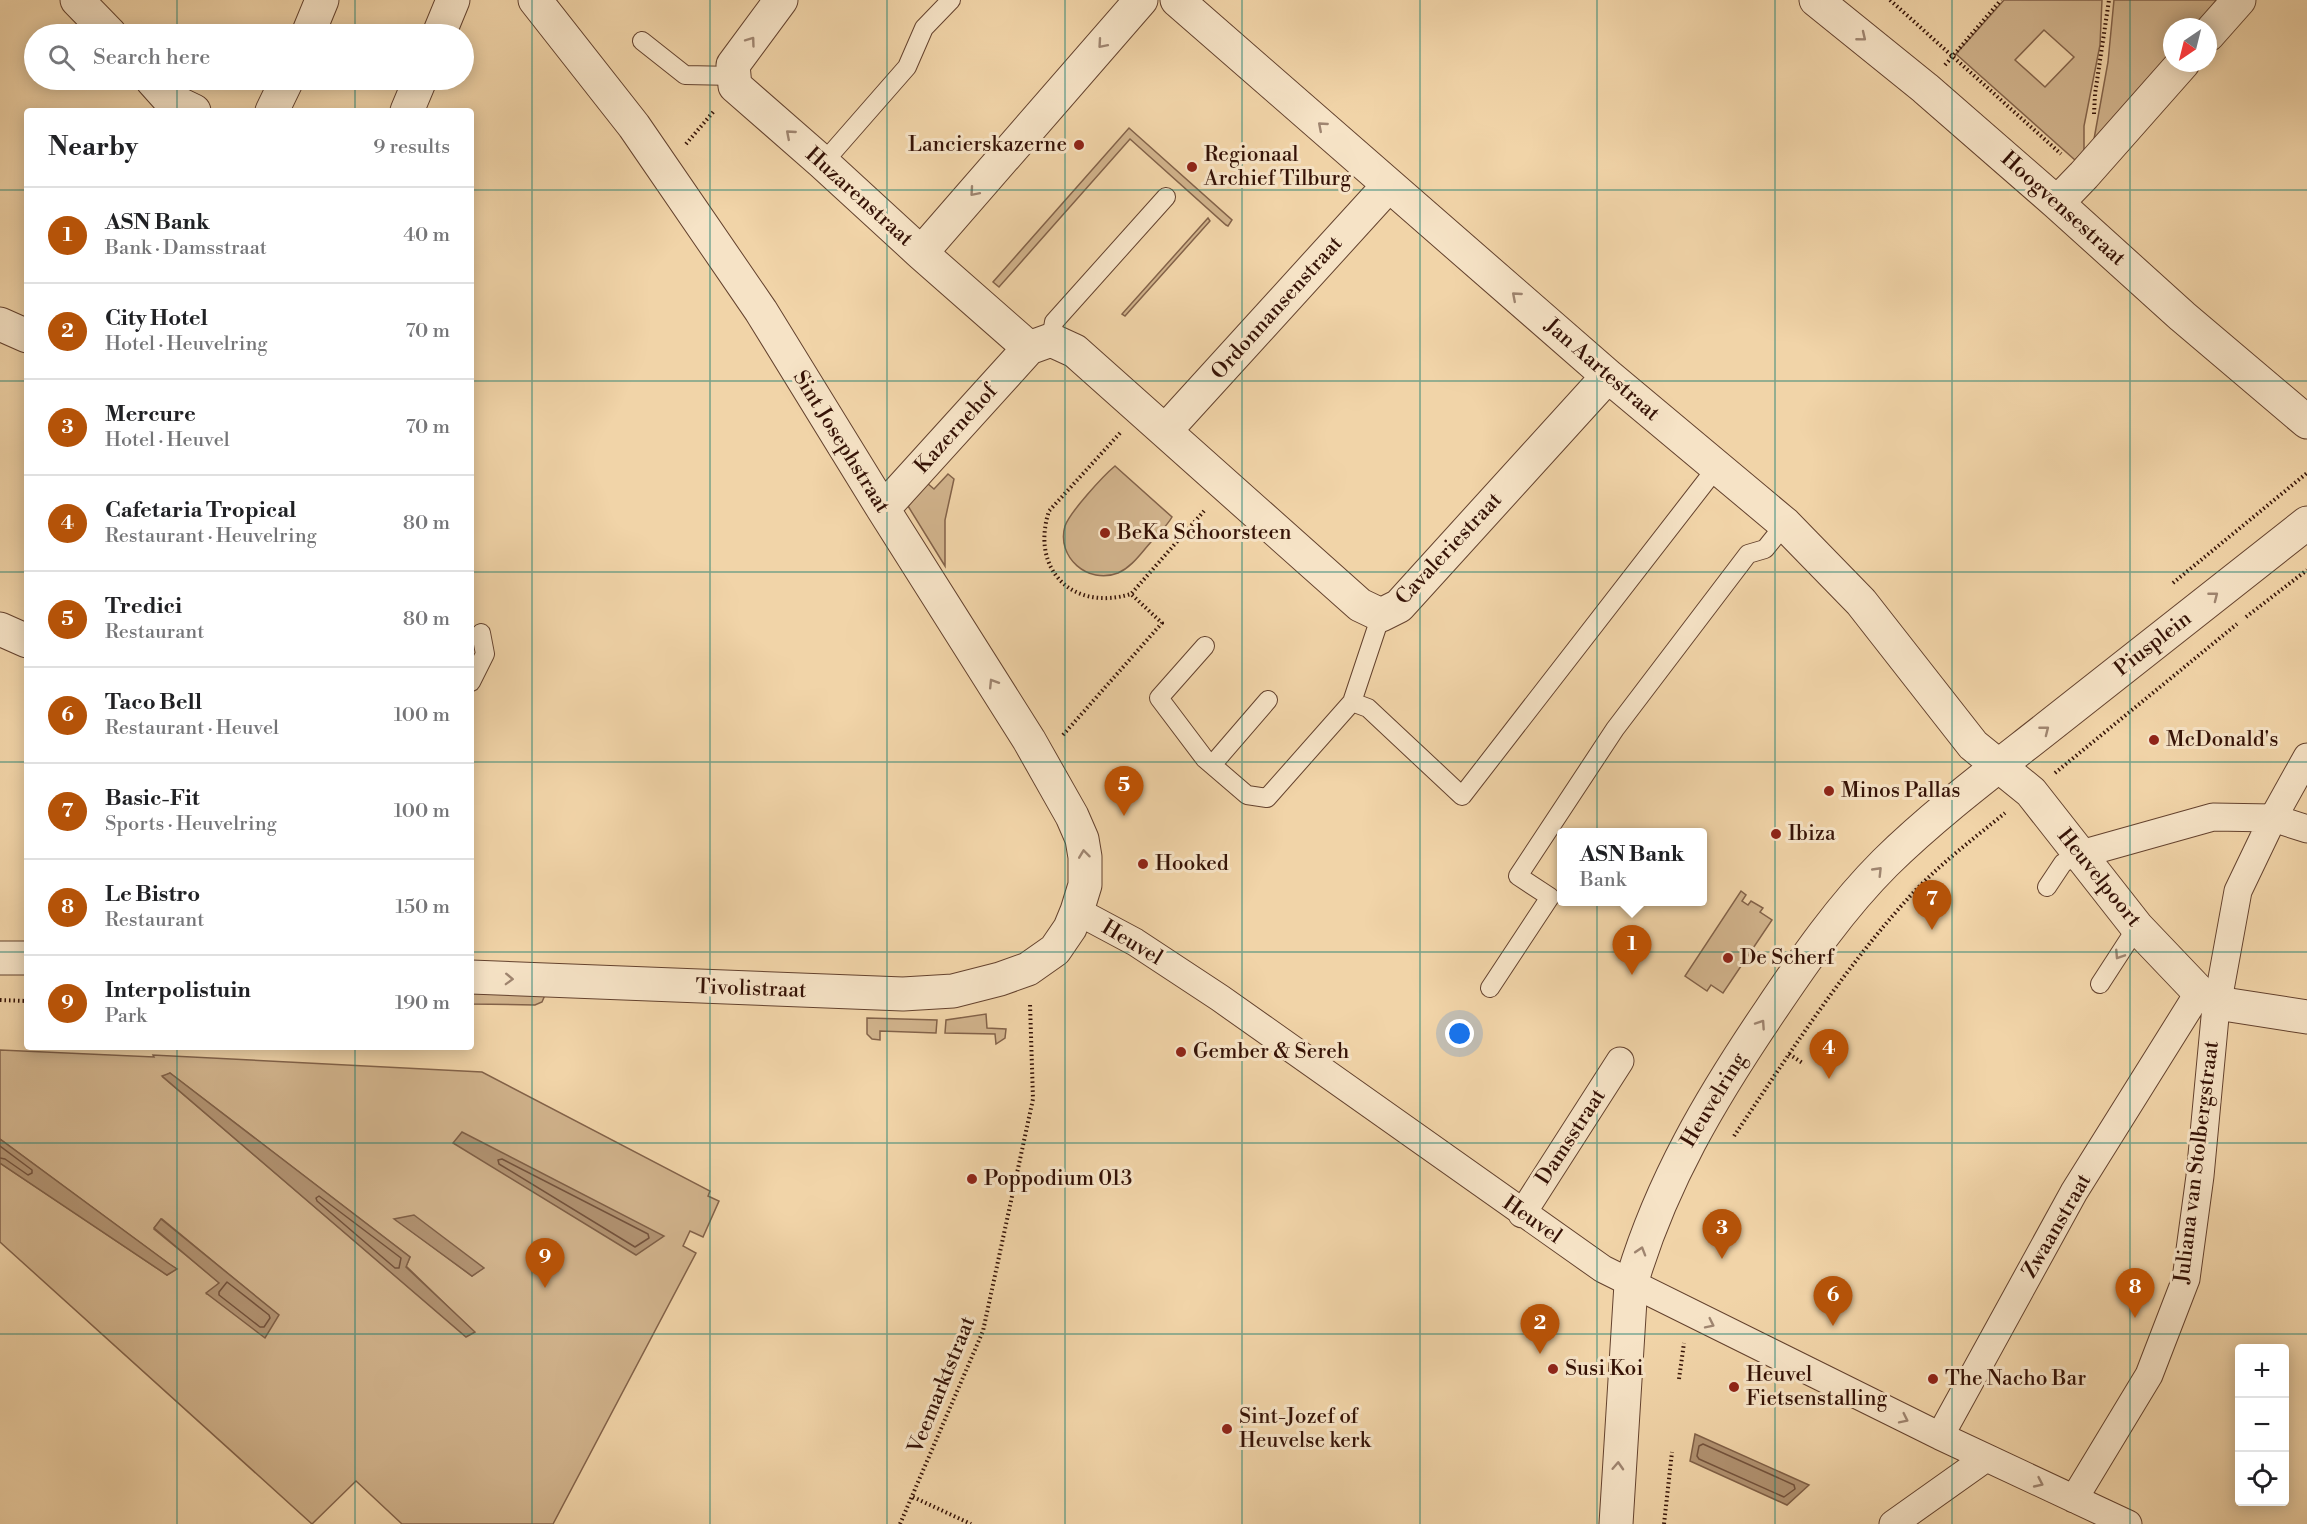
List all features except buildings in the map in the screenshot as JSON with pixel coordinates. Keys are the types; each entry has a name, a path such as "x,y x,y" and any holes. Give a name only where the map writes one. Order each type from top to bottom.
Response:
{"street":[{"path":"77,0 100,24"},
{"path":"312,24 322,0"},
{"path":"443,24 453,0"},
{"name":"Sint Josephstraat","path":"535,0 634,126 761,311 1041,760 1082,839 1085,857 1085,885 1077,911"},
{"path":"735,81 734,65 781,0"},
{"name":"Huzarenstraat","path":"735,81 921,253 1140,0"},
{"name":"Jan Aartestraat","path":"1177,0 1608,376 1785,524 1861,602 1973,745 1999,766"},
{"name":"Hoogvensestraat","path":"1816,0 1925,88 2057,202 2182,316 2307,422"},
{"path":"2217,25 2239,0"},
{"path":"2057,202 2089,170 2175,72"},
{"path":"161,90 169,99 188,108"},
{"path":"273,108 282,90"},
{"path":"408,108 416,90"},
{"name":"Ordonnansenstraat","path":"1165,431 1389,185"},
{"path":"921,253 1040,344 1075,351 1165,431"},
{"name":"Kazernehof","path":"883,509 1040,344"},
{"name":"Cavaleriestraat","path":"1165,431 1360,605 1381,615 1399,606 1608,376"},
{"name":"Piusplein","path":"1999,766 2307,523"},
{"path":"0,629 24,641"},
{"path":"2307,757 2273,818 2238,891 2210,1003 2307,1017"},
{"name":"Heuvelpoort","path":"1999,766 2031,792 2137,927 2210,1003"},
{"name":"Heuvelring","path":"1616,1524 1654,1214 1689,1141 1718,1091 1782,993 1839,915 1886,863 1999,766"},
{"path":"2081,854 2213,817 2273,818 2307,829"},
{"name":"Heuvel","path":"1028,969 1055,950 1070,928 1077,911 1135,942 1220,998 1522,1214 1603,1269 1940,1436 2128,1524"},
{"path":"0,958 24,958"},
{"name":"Tivolistraat","path":"474,977 903,994 953,991 1028,969"},
{"name":"Zwaanstraat","path":"1940,1436 2074,1192 2181,1021 2210,1003"},
{"name":"Juliana van Stolbergstraat","path":"2073,1499 2149,1375 2186,1279 2200,1176 2210,1003"},
{"name":"Damsstraat","path":"1522,1214 1620,1061"},
{"path":"1893,1524 1986,1458"}],"lane":[{"path":"824,163 907,67 924,28 951,0"},
{"path":"642,42 685,75 735,81"},
{"path":"1040,344 1054,322 1166,197"},
{"path":"1352,702 1368,708 1462,796 1717,467"},
{"path":"1490,988 1550,897 1518,876 1615,729 1699,618 1748,554 1765,549 1785,524"},
{"path":"1205,646 1159,698 1205,759 1247,795 1267,798 1352,702 1381,615"},
{"path":"474,676 485,654 481,633"},
{"path":"1212,765 1268,700"},
{"path":"2047,887 2063,862 2081,854"},
{"path":"2100,984 2137,927"}],"path":[{"path":"1890,0 2089,170"},
{"path":"1925,88 2001,0"},
{"path":"2089,170 2095,94 2109,0"},
{"path":"664,169 735,81"},
{"path":"1141,409 1049,511 1044,526 1043,541 1046,557 1053,572 1075,592 1088,598 1102,600 1131,594 1227,486"},
{"name":"Piusplein","path":"2031,792 2232,628 2307,570"},
{"path":"1041,760 1162,623 1131,594"},
{"name":"Heuvelring","path":"1733,1137 1867,945 1913,893 1952,856 2031,792"},
{"name":"Veemarktstraat","path":"900,1524 983,1331 1032,1099 1028,969"},
{"path":"0,1000 24,1001"},
{"path":"1789,1054 1804,1064"},
{"path":"1664,1524 1672,1452"},
{"path":"913,1497 971,1524"}],"shaded area":[{"path":"2004,0 2102,0 2100,45 2084,126 2084,151 2075,160 1956,54","holes":["2044,30 2074,57 2045,87 2015,60"]},
{"path":"2114,0 2217,0 2202,18 2163,18 2163,61 2094,139 2108,62"},
{"path":"1129,128 1232,220 1228,226 1130,139 999,287 993,282"},
{"path":"1208,218 1210,221 1125,316 1122,314"},
{"path":"1115,466 1172,517 1128,567 1107,576 1096,575 1086,572 1070,558 1063,537 1068,520 1095,486"},
{"path":"948,474 954,479 945,520 945,566 908,506 927,483 934,489"},
{"path":"1741,891 1746,895 1742,901 1748,905 1751,901 1763,908 1760,912 1772,920 1723,993 1711,985 1707,991 1685,976"},
{"path":"474,991 545,995 542,1002 535,1005 474,1004"},
{"path":"986,1014 987,1028 1006,1029 1005,1038 996,1044 995,1034 945,1033 946,1020"},
{"path":"867,1018 937,1020 936,1033 880,1031 880,1040 872,1039 867,1034"},
{"path":"0,1050 154,1057 153,1055 482,1072 710,1191 708,1196 719,1201 703,1237 690,1231 683,1246 696,1253 553,1524 402,1524 356,1481 312,1524 0,1242 0,1163 167,1275 176,1269 0,1139","holes":["170,1073 410,1257 406,1266 474,1332 466,1336 163,1077","162,1219 278,1315 207,1294 220,1283 154,1229","395,1219 483,1268 472,1276"]}],"water":[{"path":"170,1073 410,1257 406,1267 475,1332 466,1337 162,1076"},
{"path":"462,1132 664,1236 636,1255 453,1143"},
{"path":"0,1139 177,1269 167,1275 0,1163"},
{"path":"414,1215 484,1268 472,1276 394,1219"},
{"path":"161,1219 279,1315 265,1338 206,1293 219,1283 154,1228"},
{"path":"1695,1434 1809,1485 1787,1505 1690,1461"}],"place":[{"name":"Lancierskazerne","path":"1079,145"},
{"name":"Regionaal Archief Tilburg","path":"1192,167"},
{"name":"BeKa Schoorsteen","path":"1105,533"},
{"name":"McDonald's","path":"2154,740"},
{"name":"Minos Pallas","path":"1829,791"},
{"name":"Tredici","path":"1124,816"},
{"name":"Ibiza","path":"1776,834"},
{"name":"Hooked","path":"1143,864"},
{"name":"Basic-Fit","path":"1932,930"},
{"name":"De Scherf","path":"1728,958"},
{"name":"ASN Bank","path":"1632,975"},
{"name":"Gember & Sereh","path":"1181,1052"},
{"name":"Cafetaria Tropical","path":"1829,1079"},
{"name":"Poppodium 013","path":"972,1179"},
{"name":"Mercure","path":"1722,1259"},
{"name":"Interpolistuin","path":"545,1288"},
{"name":"Le Bistro","path":"2135,1318"},
{"name":"Taco Bell","path":"1833,1326"},
{"name":"City Hotel","path":"1540,1354"},
{"name":"Susi Koi","path":"1553,1369"},
{"name":"The Nacho Bar","path":"1933,1379"},
{"name":"Heuvel Fietsenstalling","path":"1734,1387"},
{"name":"Sint-Jozef of Heuvelse kerk","path":"1227,1429"}]}
